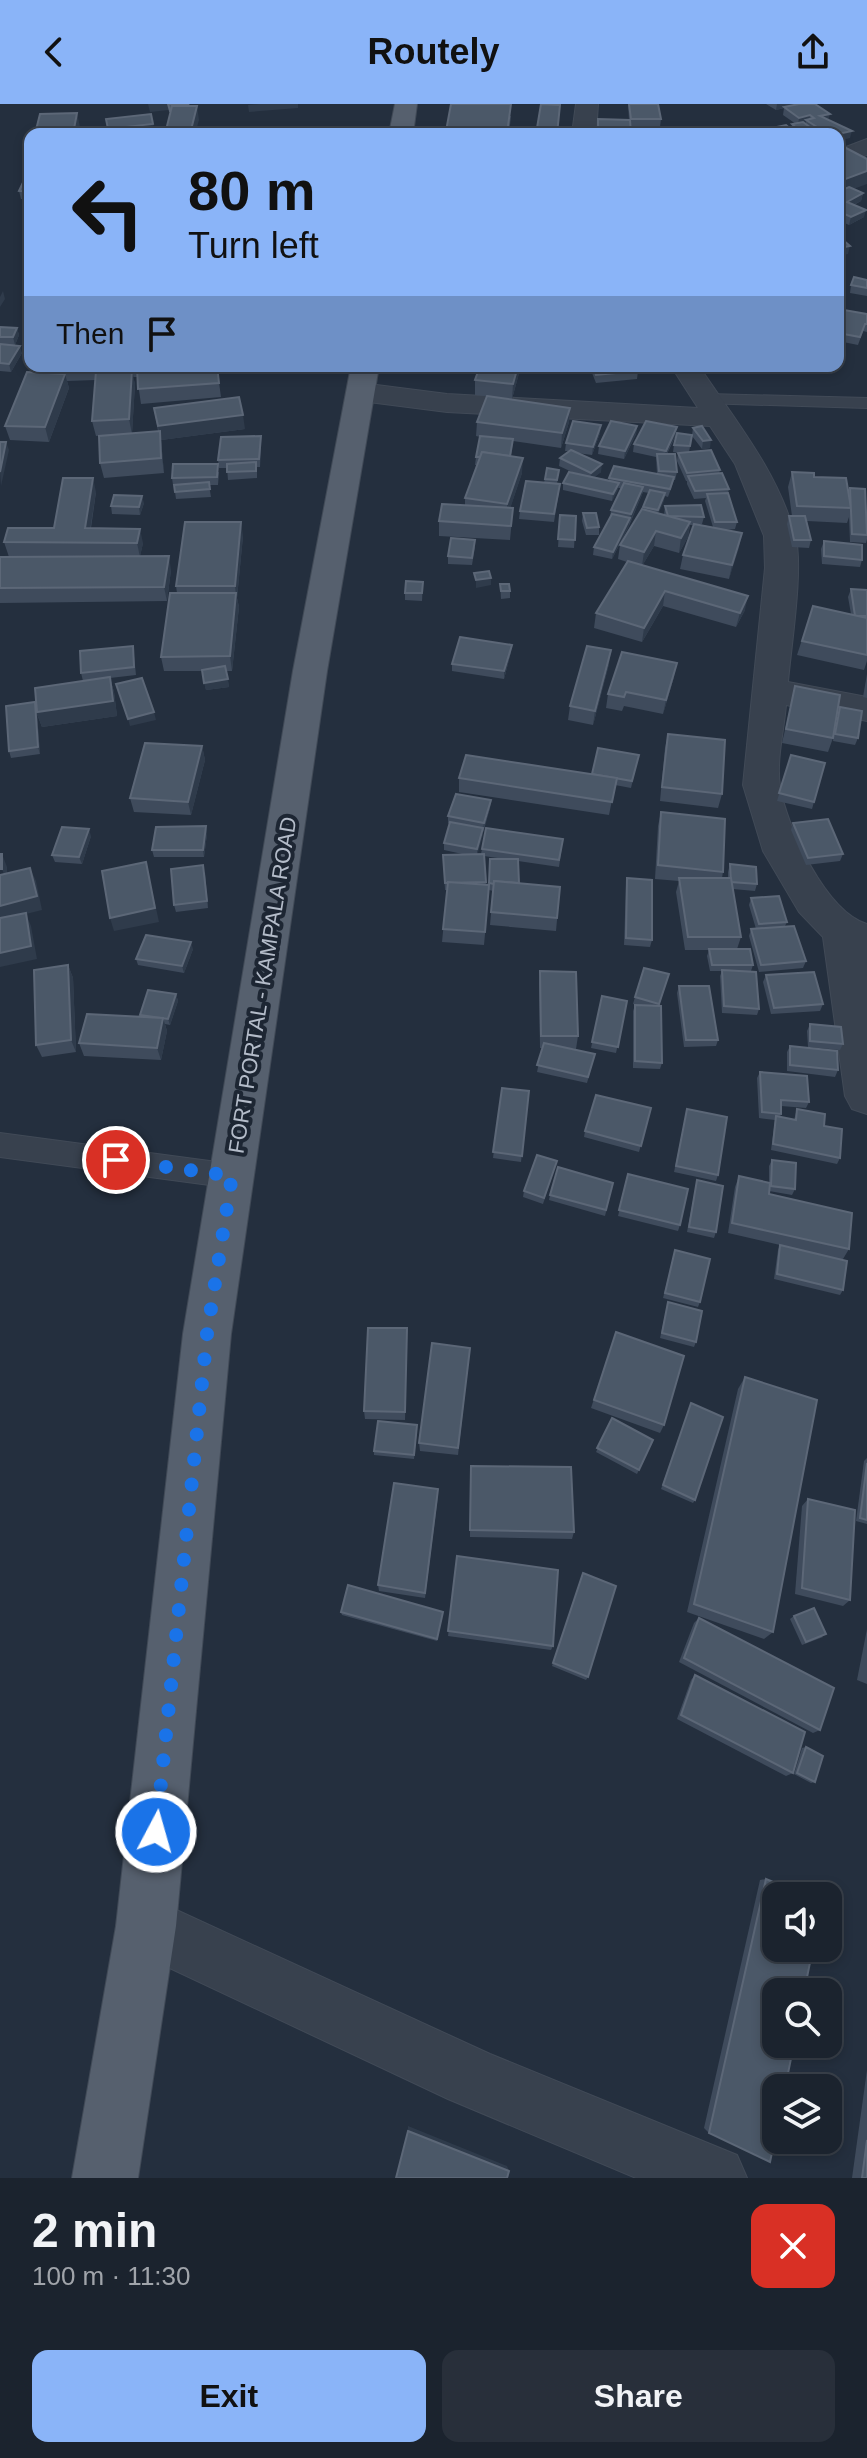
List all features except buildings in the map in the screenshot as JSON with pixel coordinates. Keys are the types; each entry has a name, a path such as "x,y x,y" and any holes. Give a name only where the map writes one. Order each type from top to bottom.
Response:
{"main road":[{"path":"402,128 406,104"},
{"name":"FORT PORTAL - KAMPALA ROAD","path":"105,2178 146,1926 207,1334 310,671 363,379"}],"street":[{"path":"585,128 587,104"},
{"path":"844,156 867,146"},
{"path":"689,372 750,464 780,536 781,568 761,785 782,851 813,901 854,936 867,1096"},
{"path":"363,379 447,403 715,408"},
{"path":"770,690 867,709"},
{"path":"146,1926 470,2077 714,2178"}],"lane":[{"path":"715,408 867,403"},
{"path":"0,1145 232,1176"}],"route":[{"path":"116,1160 232,1176 207,1334 156,1832"}]}
